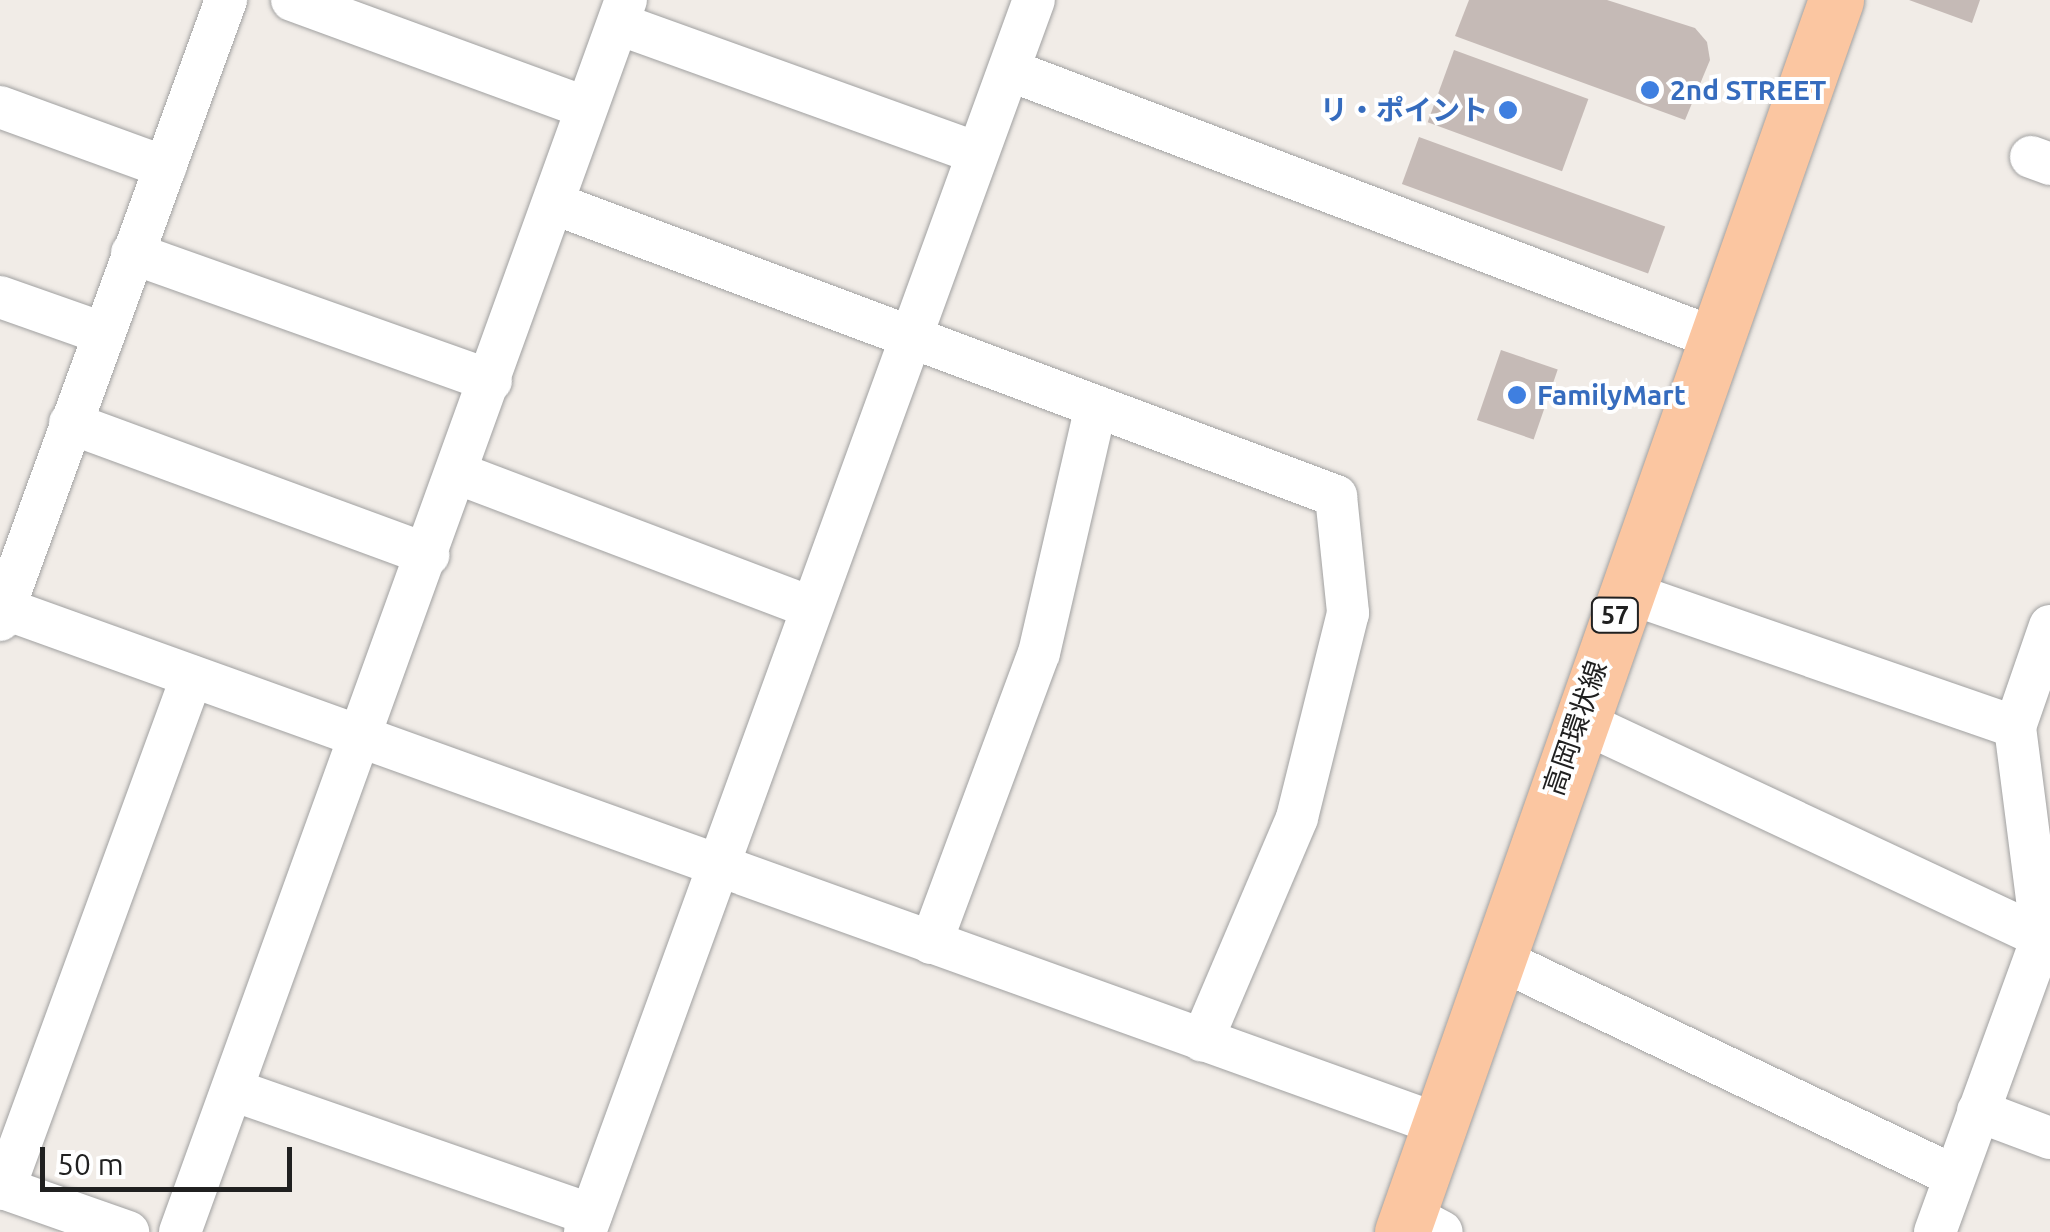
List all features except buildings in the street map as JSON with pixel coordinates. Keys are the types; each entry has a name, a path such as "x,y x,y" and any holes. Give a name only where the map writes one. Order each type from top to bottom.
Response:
{"main road":[{"name":"高岡環状線","path":"1417,1226 1440,1126 1494,957 1836,0"}],"street":[{"path":"226,0 151,162 132,253 1,612 360,735 1440,1126"},
{"path":"292,0 585,107"},
{"path":"233,1090 588,1224 975,152 1034,0"},
{"path":"180,1232 492,382 585,107 623,12 975,152"},
{"path":"1009,70 1714,338"},
{"path":"0,107 151,162"},
{"path":"555,204 1336,496 1348,613 1344,632 1297,818 1202,1040"},
{"path":"132,253 492,382"},
{"path":"0,297 102,333"},
{"path":"931,943 1039,653 1096,406"},
{"path":"70,423 428,555"},
{"path":"457,472 810,606"},
{"path":"1623,592 2015,727"},
{"path":"1935,1232 2046,940 2015,727 2050,626"},
{"path":"128,1232 2,1188 192,676"},
{"path":"1578,720 2046,940"},
{"path":"1494,957 1954,1176"},
{"path":"1978,1111 2050,1138"}],"place":[{"name":"2nd STREET","path":"1650,90"},
{"name":"リ・ポイント","path":"1508,110"},
{"name":"FamilyMart","path":"1517,395"}]}
